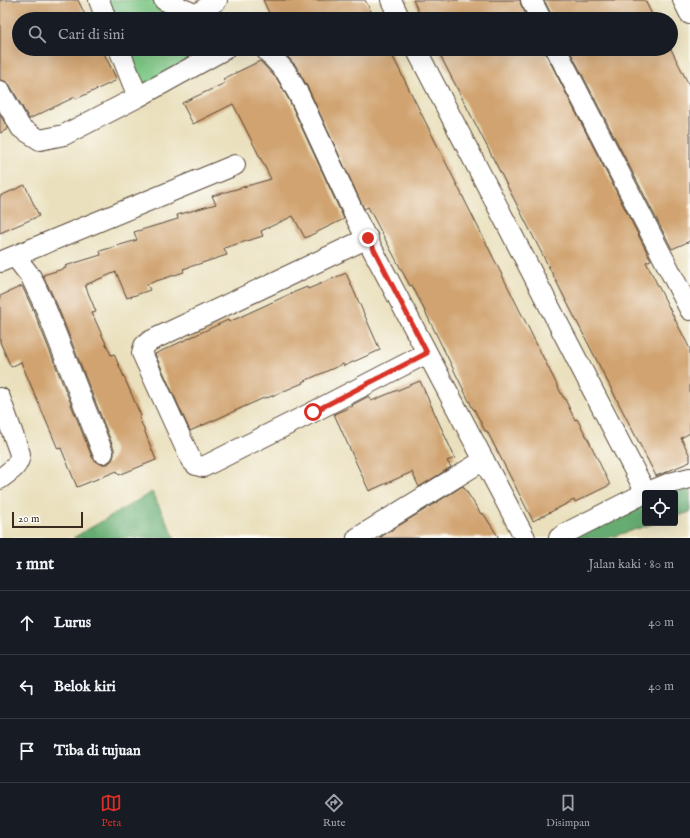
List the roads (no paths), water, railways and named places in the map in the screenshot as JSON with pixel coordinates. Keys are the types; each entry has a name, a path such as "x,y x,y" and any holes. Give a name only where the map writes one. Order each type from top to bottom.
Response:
{"street":[{"path":"99,0 103,12"},
{"path":"164,0 189,12"},
{"path":"205,12 217,0"},
{"path":"391,0 397,12"},
{"path":"531,0 537,12"},
{"path":"683,0 690,14"},
{"path":"122,56 138,97"},
{"path":"0,91 21,128 40,140 64,135 138,97 212,56"},
{"path":"271,56 286,72 299,95 358,222 368,238 525,538"},
{"path":"420,56 644,490"},
{"path":"560,56 690,310"},
{"path":"103,453 46,309 30,277 8,259 235,165"},
{"path":"368,238 150,341 144,346 142,353 191,460 196,465 203,467 427,353"},
{"path":"0,398 20,454 20,460 16,466 0,479"},
{"path":"357,538 484,460"},
{"path":"653,490 670,483 690,478"},
{"path":"559,538 642,495"}]}
